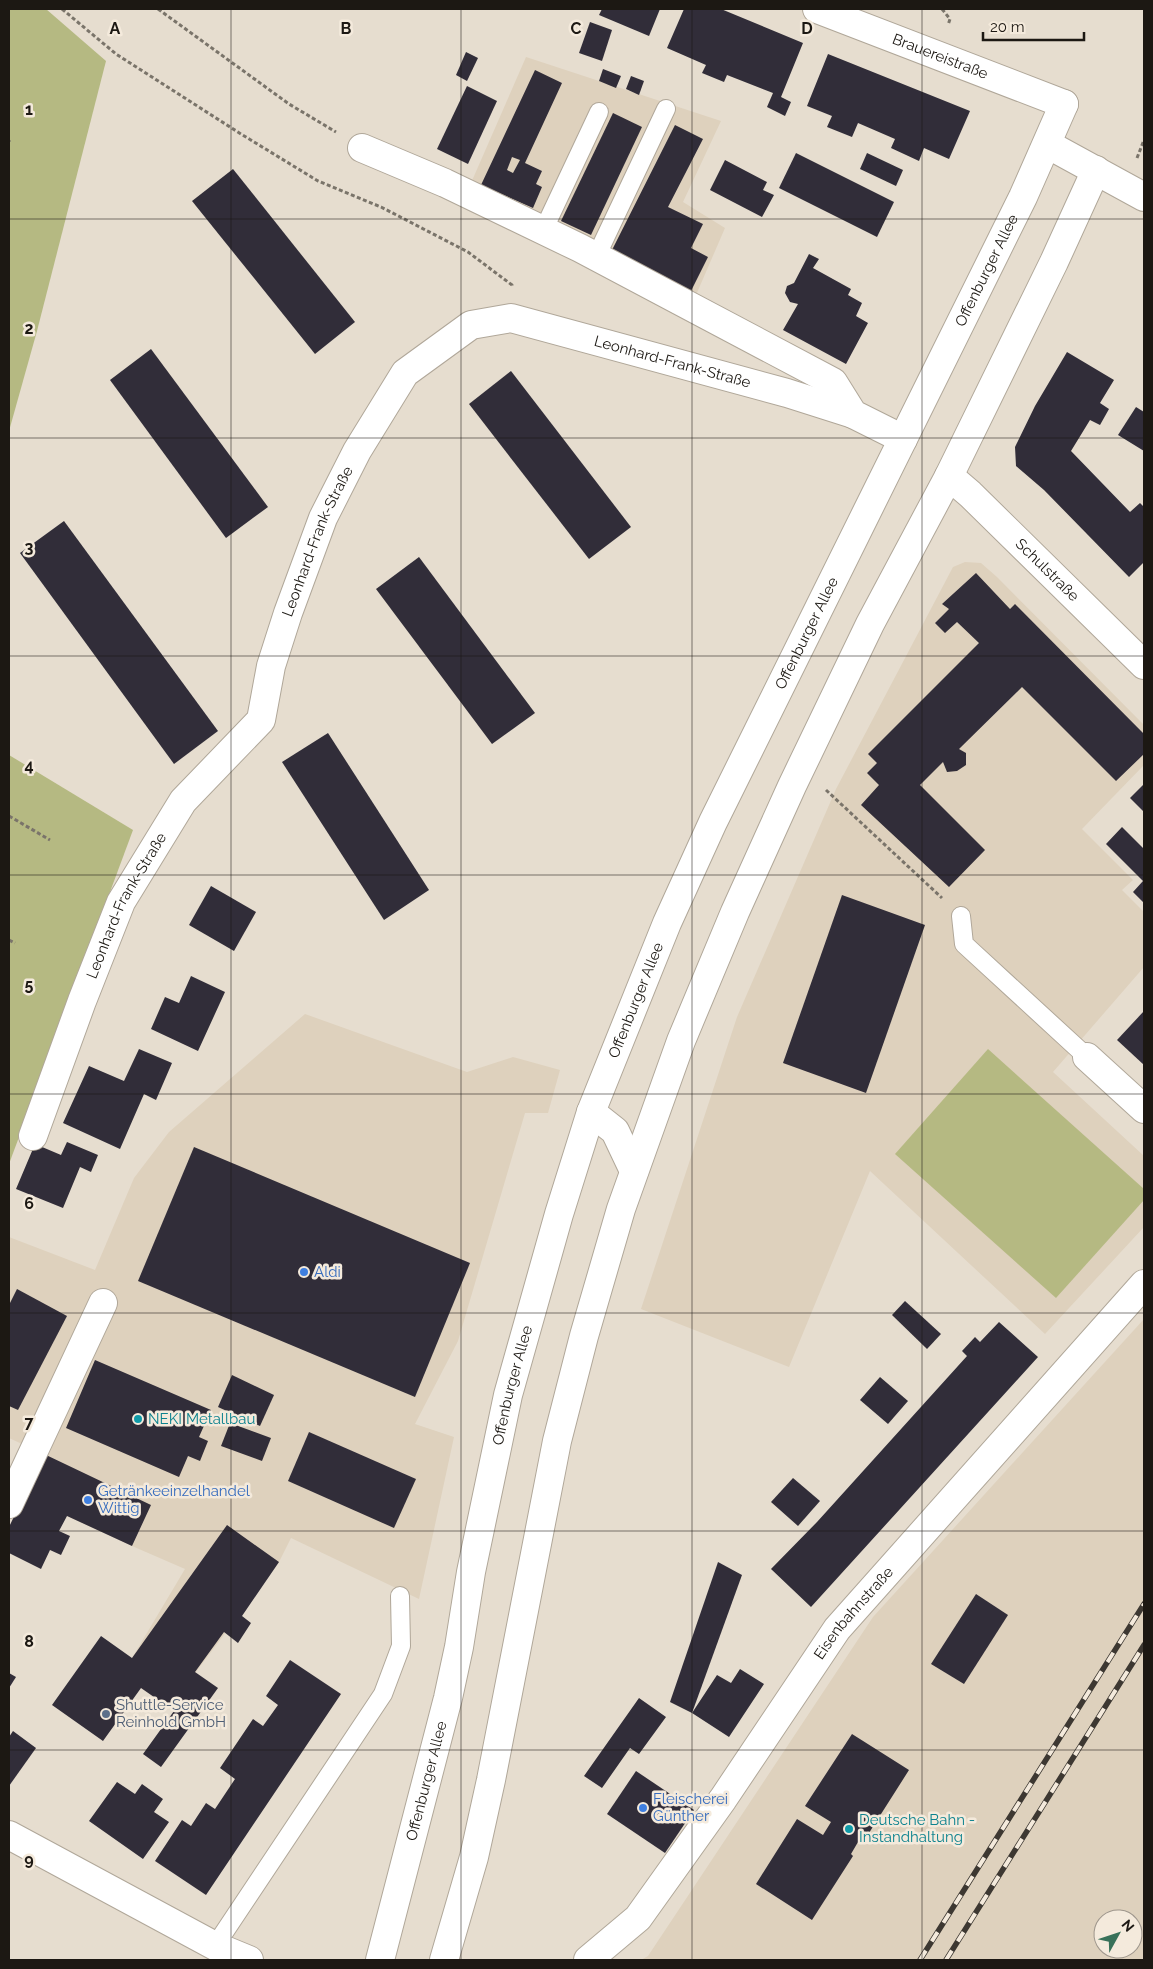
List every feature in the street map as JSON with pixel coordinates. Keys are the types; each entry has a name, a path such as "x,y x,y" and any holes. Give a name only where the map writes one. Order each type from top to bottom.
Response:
{"street":[{"name":"Brauereistraße","path":"817,9 1064,104"},
{"name":"Offenburger Allee","path":"380,1960 452,1681 471,1572 508,1395 590,1112 667,923 713,822 1024,197 1064,104"},
{"path":"1047,144 1135,191"},
{"path":"362,148 445,183 596,257 833,382 853,414"},
{"path":"444,1960 474,1857 491,1780 556,1441 584,1336 634,1170 681,1041 735,912 780,813 870,624 949,476 1054,262 1096,170"},
{"name":"Leonhard-Frank-Straße","path":"33,1136 82,1001 121,902 183,801 261,720 271,666 288,613 323,518 357,451 405,373 471,325 511,318 778,390 853,414 903,439"},
{"name":"Schulstraße","path":"949,476 970,494 1144,665"},
{"path":"1088,1057 1144,1109"},
{"path":"590,1112 615,1131 634,1170"},
{"name":"Eisenbahnstraße","path":"588,1960 638,1918 723,1799 837,1629 1144,1284"},
{"path":"9,1504 103,1302"},
{"path":"9,1835 215,1946 249,1960"}],"lane":[{"path":"596,257 666,110"},
{"path":"543,231 599,112"},
{"path":"961,916 964,944 1088,1057"},
{"path":"215,1946 383,1694 401,1646 400,1596"}],"path":[{"path":"62,9 116,54 318,181 381,207 468,252 512,285 511,318"},
{"path":"158,9 289,104 362,148"},
{"path":"1135,191 1144,140"},
{"path":"821,786 961,916"},
{"path":"9,816 50,840"},
{"path":"9,940 15,943"}],"shaded area":[{"path":"526,57 721,121 683,202 725,228 696,295 471,183"},
{"path":"965,562 981,563 997,577 1144,725 1144,765 1082,829 1133,880 1122,890 1144,912 1144,967 1053,1072 1144,1156 1144,1227 1045,1334 870,1171 789,1367 641,1309 737,1017 836,789 953,567"},
{"path":"305,1014 467,1072 513,1057 560,1070 548,1113 525,1113 458,1341 415,1424 454,1437 419,1599 291,1538 279,1562 180,1693 132,1658 185,1569 24,1496 44,1454 9,1438 9,1237 95,1270 134,1178 169,1132"},
{"path":"1144,1319 1144,1960 641,1960 648,1956 873,1617"}],"green space":[{"path":"9,9 46,9 106,61 37,331 9,431"},
{"path":"9,755 133,830 9,1164"},
{"path":"988,1049 1144,1189 1144,1200 1056,1298 895,1154"}],"building":[{"path":"602,9 660,9 649,36 599,15"},
{"path":"684,9 721,9 803,43 781,97 791,102 785,116 767,107 773,93 727,75 724,82 702,73 706,65 667,48"},
{"path":"590,22 612,30 602,61 579,53"},
{"path":"466,52 478,58 467,81 456,75"},
{"path":"828,54 970,111 949,159 924,148 919,161 891,148 895,139 858,123 852,137 827,127 832,116 807,106"},
{"path":"603,69 621,76 616,88 599,81"},
{"path":"535,70 562,83 525,163 542,171 536,184 542,187 533,208 481,185","holes":["512,157 520,160 513,173 507,170"]},
{"path":"631,76 644,81 639,95 626,89"},
{"path":"467,86 497,101 468,164 437,149"},
{"path":"613,113 642,127 591,235 561,221"},
{"path":"675,125 703,139 668,207 703,224 691,248 708,257 691,291 611,252"},
{"path":"796,153 894,202 877,237 779,188"},
{"path":"867,153 903,170 896,186 860,169"},
{"path":"725,160 767,182 763,190 774,195 762,217 710,190"},
{"path":"233,169 355,322 315,354 192,201"},
{"path":"809,254 819,259 813,268 851,289 848,295 862,303 856,316 868,323 846,364 783,330 798,304 790,302 785,293 787,286 794,283"},
{"path":"151,349 268,507 226,538 110,380"},
{"path":"1067,352 1114,380 1100,403 1109,409 1100,425 1090,420 1071,451 1130,512 1140,503 1144,507 1144,562 1129,577 1044,490 1016,466 1015,447 1035,406"},
{"path":"511,371 631,527 589,559 469,404"},
{"path":"1136,407 1144,412 1144,451 1118,435"},
{"path":"64,521 218,731 174,764 20,553"},
{"path":"419,557 535,713 492,744 376,589"},
{"path":"976,573 1010,609 1015,604 1144,734 1144,754 1116,781 1022,687 959,749 966,753 966,765 957,771 947,772 943,762 920,785 985,850 949,887 861,805 879,785 867,773 877,763 868,754 979,643 957,622 945,633 935,623 949,609 942,604"},
{"path":"328,733 429,890 384,920 282,762"},
{"path":"1144,784 1144,812 1130,798"},
{"path":"1122,827 1144,849 1144,903 1133,892 1143,881 1106,844"},
{"path":"211,886 256,912 234,951 189,925"},
{"path":"842,895 925,925 866,1093 783,1063"},
{"path":"191,976 225,992 198,1051 151,1029 165,997 179,1003"},
{"path":"1144,1011 1144,1065 1117,1040"},
{"path":"139,1049 172,1063 156,1100 144,1094 120,1149 63,1123 89,1066 124,1081"},
{"path":"67,1142 98,1155 91,1172 80,1167 63,1208 16,1189 35,1144 61,1155"},
{"name":"Aldi","path":"194,1147 470,1263 415,1397 138,1281"},
{"path":"17,1289 67,1316 18,1410 9,1406 9,1305"},
{"path":"905,1301 941,1334 927,1349 892,1315"},
{"path":"999,1322 1038,1357 811,1607 771,1569 817,1522 967,1356 962,1351 975,1337 980,1342"},
{"name":"NEKI Metallbau","path":"95,1360 211,1410 199,1437 208,1441 200,1461 188,1456 179,1477 66,1428"},
{"path":"232,1375 274,1395 260,1426 218,1407"},
{"path":"880,1377 908,1401 888,1424 860,1400"},
{"path":"230,1423 271,1438 262,1461 221,1446"},
{"path":"309,1432 416,1479 394,1528 288,1481"},
{"name":"Getränkeeinzelhandel Wittig","path":"44,1454 151,1505 132,1546 67,1516 59,1531 70,1536 61,1555 50,1550 41,1569 9,1553 9,1527"},
{"path":"793,1478 820,1501 798,1526 771,1502"},
{"path":"227,1525 279,1562 242,1616 251,1623 238,1643 224,1632 195,1672 218,1688 161,1767 143,1754 174,1711 141,1688 103,1741 52,1705 101,1636 132,1658"},
{"path":"718,1562 742,1575 692,1713 670,1702"},
{"path":"976,1594 1008,1615 964,1684 931,1664"},
{"path":"290,1660 341,1694 206,1895 155,1861 182,1820 191,1826 206,1803 215,1809 235,1779 220,1768 253,1719 263,1726 278,1705 266,1696"},
{"path":"740,1669 764,1684 729,1737 692,1713 717,1675 731,1683"},
{"path":"9,1673 16,1677 9,1688"},
{"path":"639,1698 666,1717 639,1754 630,1748 602,1788 584,1776"},
{"path":"13,1731 36,1748 9,1786 9,1737"},
{"name":"Deutsche Bahn - Instandhaltung","path":"852,1734 909,1770 862,1844 858,1842 851,1854 853,1856 812,1920 756,1884 797,1819 823,1835 831,1822 805,1806"},
{"path":"636,1771 694,1810 665,1853 607,1814"},
{"path":"117,1782 135,1794 142,1784 163,1799 154,1812 169,1822 143,1859 89,1821"}],"railway":[{"path":"920,1960 1144,1604"},
{"path":"946,1960 1144,1645"}],"place":[{"name":"Aldi","path":"304,1272"},
{"name":"NEKI Metallbau","path":"138,1419"},
{"name":"Getränkeeinzelhandel Wittig","path":"88,1500"},
{"name":"Shuttle-Service Reinhold GmbH","path":"106,1714"},
{"name":"Fleischerei Günther","path":"643,1808"},
{"name":"Deutsche Bahn - Instandhaltung","path":"849,1829"}]}
